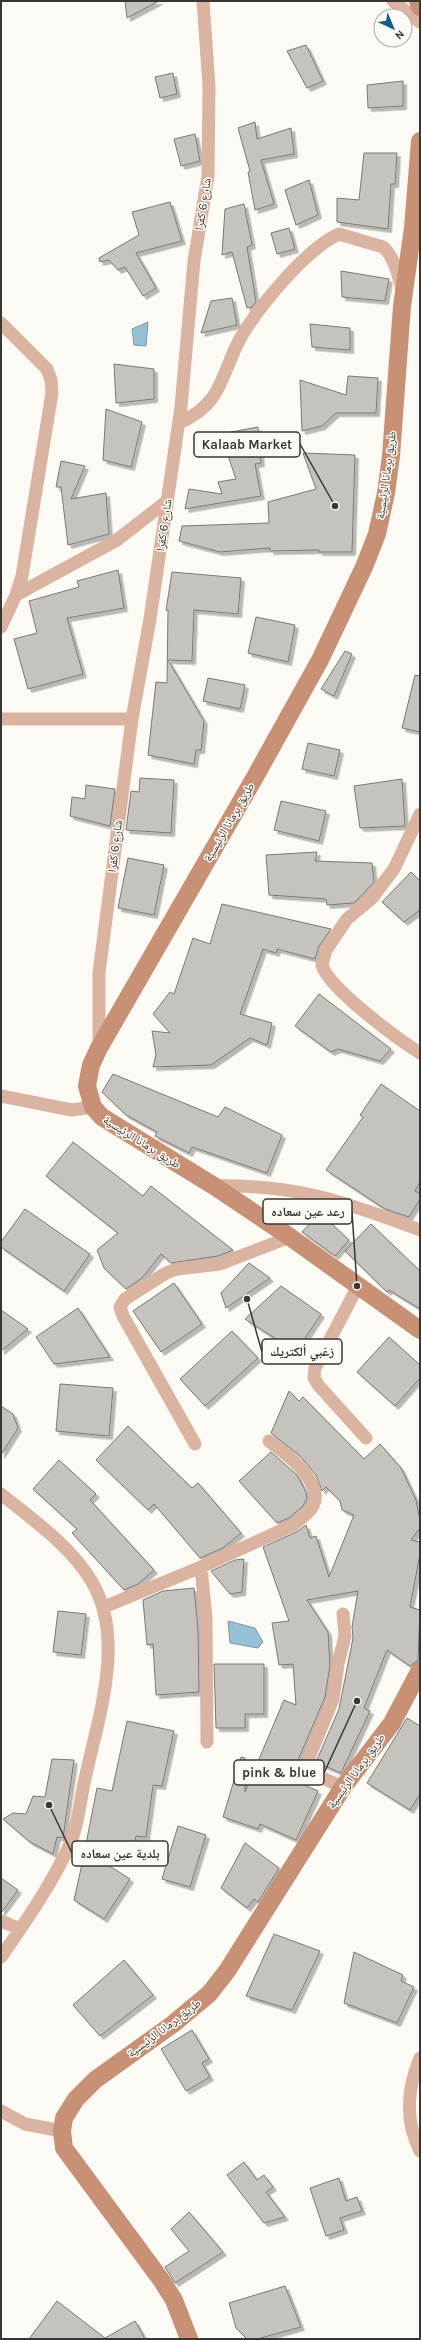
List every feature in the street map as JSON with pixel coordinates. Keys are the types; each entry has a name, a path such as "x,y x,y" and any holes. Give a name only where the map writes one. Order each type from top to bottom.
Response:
{"main road":[{"path":"418,1 420,6"},
{"name":"طريق برمانا الرئيسية","path":"420,141 404,293 396,404 386,493 377,534 364,567 309,680 99,1048 91,1065 87,1086 93,1107 111,1124 214,1186 290,1237 420,1330"},
{"name":"طريق برمانا الرئيسية","path":"189,2339 174,2300 64,2148 62,2132 64,2118 76,2099 95,2080 173,2024 209,1994 250,1936 343,1787 392,1723 420,1670"}],"street":[{"name":"شارع 6 كفرا","path":"99,1048 97,995 99,973 132,719 179,423 194,261 208,176 209,86 203,1"},
{"path":"393,1 420,22"},
{"path":"179,423 199,412 211,401 218,391 242,337 259,310 289,276 326,240 340,234 383,247 389,252 394,262 404,293"},
{"path":"1,323 47,369 51,380 51,401 31,533 16,595 1,627"},
{"path":"16,595 117,540 167,502"},
{"path":"1,719 132,719"},
{"path":"420,814 394,869 372,898 347,919 326,950 322,965 331,981 369,1014 420,1053"},
{"path":"1,1096 72,1110 93,1107"},
{"path":"214,1186 256,1186 306,1193 344,1202 420,1230"},
{"path":"195,1444 123,1316 120,1307 125,1300 166,1273 177,1269 220,1264 290,1237"},
{"path":"358,1286 315,1368 314,1376 318,1386 366,1438"},
{"path":"104,1607 201,1567 293,1525 312,1508 314,1494 306,1473 294,1460 269,1441"},
{"path":"1,1494 50,1533 92,1581 104,1607 107,1648 104,1692 71,1842 58,1869 1,1957"},
{"path":"201,1567 206,1618 207,1742"},
{"path":"342,1614 345,1636 332,1699 304,1770 343,1787"},
{"path":"1,1921 20,1929"},
{"path":"420,2058 412,2082 409,2104 412,2130 420,2151"},
{"path":"1,2111 25,2124 62,2132"}],"water":[{"path":"148,322 146,346 134,345 132,329"},
{"path":"228,1621 255,1628 263,1642 258,1648 230,1643"}],"building":[{"path":"125,1 159,1 127,18"},
{"path":"306,45 323,81 307,88 287,51"},
{"path":"173,73 177,94 160,98 155,77"},
{"path":"403,81 403,106 368,108 367,85"},
{"path":"255,122 257,139 291,128 294,154 261,160 274,204 255,210 248,172 250,171 238,128"},
{"path":"195,134 200,161 181,166 174,139"},
{"path":"364,153 397,153 395,184 391,184 388,229 337,222 337,198 359,200"},
{"path":"309,180 318,215 296,225 285,190"},
{"path":"170,202 182,241 136,253 156,288 143,296 125,267 118,270 109,260 100,262 99,258 139,235 132,212"},
{"path":"244,204 252,245 247,247 256,302 252,307 247,308 232,252 222,255 225,209"},
{"path":"289,228 295,249 277,254 271,233"},
{"path":"341,271 389,279 385,301 342,297"},
{"path":"232,298 237,325 201,333 211,301"},
{"path":"310,324 350,328 350,350 312,347"},
{"path":"114,364 154,369 154,399 116,403"},
{"path":"348,376 378,378 376,413 336,413 322,426 302,431 300,380 346,395"},
{"path":"106,409 142,422 131,467 103,460"},
{"path":"258,427 259,442 226,450 221,434"},
{"path":"226,450 260,451 261,463 255,464 261,496 185,509 189,489 222,494 218,482 236,479"},
{"path":"303,453 355,455 352,552 319,552 319,550 270,551 270,548 220,552 179,541 182,526 269,523 268,502 316,489"},
{"path":"61,461 85,466 71,499 106,493 109,534 68,545 61,487 56,487"},
{"path":"118,570 124,608 67,618 83,674 28,689 14,639 37,633 29,601 79,587 77,581"},
{"path":"172,572 241,578 238,614 194,610 192,661 168,660 204,721 201,750 196,750 194,764 148,755 156,682 167,683 168,610 166,610"},
{"path":"256,617 295,625 288,662 248,653"},
{"path":"345,651 352,654 334,696 321,689"},
{"path":"415,675 420,676 420,732 402,728"},
{"path":"208,678 245,685 240,709 203,701"},
{"path":"308,743 340,750 334,776 302,769"},
{"path":"140,778 174,780 171,833 126,830 131,791 139,792"},
{"path":"402,779 405,826 360,828 354,786"},
{"path":"86,785 115,789 110,826 70,816 72,797 85,799"},
{"path":"281,801 326,811 319,841 274,830"},
{"path":"317,852 315,861 372,863 374,882 354,903 327,905 326,899 269,895 266,855"},
{"path":"128,858 164,865 154,915 118,908"},
{"path":"411,872 420,881 420,910 404,922 382,902"},
{"path":"222,904 331,929 319,946 315,959 277,949 276,953 263,949 240,1014 272,1023 267,1045 250,1038 211,1065 153,1067 156,1055 152,1031 170,1033 153,1014 170,992 174,994 193,938 210,944"},
{"path":"319,994 391,1049 380,1061 338,1049 331,1052 295,1026"},
{"path":"113,1074 218,1117 225,1107 282,1135 267,1173 192,1147 189,1153 155,1136 157,1132 126,1115 102,1092"},
{"path":"381,1084 420,1111 420,1182 415,1191 420,1194 420,1199 409,1217 385,1209 326,1170 363,1117 360,1115"},
{"path":"73,1142 143,1196 151,1186 233,1250 218,1256 171,1263 161,1254 142,1278 126,1289 104,1268 97,1250 118,1233 46,1176"},
{"path":"25,1209 90,1254 64,1291 1,1247 1,1242"},
{"path":"320,1213 349,1240 335,1256 302,1232"},
{"path":"371,1224 420,1271 420,1309 389,1290 387,1292 345,1251"},
{"path":"249,1263 270,1278 226,1308 221,1293"},
{"path":"174,1283 202,1324 161,1352 133,1311"},
{"path":"281,1286 321,1314 296,1352 245,1319"},
{"path":"78,1308 110,1357 54,1364 36,1337"},
{"path":"1,1310 28,1329 1,1351"},
{"path":"232,1331 258,1358 205,1406 180,1379"},
{"path":"389,1337 420,1365 420,1378 395,1406 357,1372"},
{"path":"60,1384 113,1388 109,1436 56,1431"},
{"path":"289,1391 299,1401 303,1397 364,1459 380,1444 401,1468 416,1500 420,1520 420,1528 411,1540 420,1542 420,1554 410,1607 420,1610 418,1660 410,1666 387,1650 364,1708 370,1711 341,1773 316,1762 339,1709 353,1638 352,1627 358,1591 307,1600 328,1632 330,1665 325,1697 290,1779 318,1791 296,1840 260,1824 258,1829 223,1817 241,1757 245,1758 245,1792 284,1700 296,1705 293,1664 279,1665 272,1623 289,1621 263,1547 296,1532 306,1525 310,1538 316,1536 329,1577 354,1515 342,1510 340,1501 326,1487 322,1491 316,1475 300,1456 271,1433"},
{"path":"1,1406 13,1414 18,1428 1,1455"},
{"path":"128,1426 192,1488 198,1483 241,1533 223,1548 200,1558 154,1504 148,1510 96,1460"},
{"path":"271,1452 297,1475 306,1492 307,1498 303,1506 289,1518 277,1523 239,1481"},
{"path":"59,1460 96,1494 90,1500 154,1570 138,1584 124,1590 72,1533 77,1529 33,1489"},
{"path":"244,1559 242,1592 230,1594 211,1571 235,1560"},
{"path":"194,1588 198,1630 199,1692 156,1695 153,1644 147,1645 143,1600 163,1591"},
{"path":"58,1611 86,1614 81,1655 53,1652"},
{"path":"214,1664 264,1664 264,1714 245,1714 245,1728 216,1728"},
{"path":"407,1718 420,1726 420,1794 410,1810 367,1783"},
{"path":"127,1721 174,1731 162,1786 153,1785 146,1837 136,1836 133,1853 86,1844 97,1788 112,1791"},
{"path":"52,1759 74,1760 63,1838 57,1837 53,1854 30,1842 3,1819 13,1813 26,1814 33,1796 45,1797"},
{"path":"178,1826 206,1835 190,1887 162,1879"},
{"path":"245,1843 279,1868 258,1902 254,1899 247,1908 221,1888"},
{"path":"89,1853 130,1879 104,1919 74,1900 82,1864"},
{"path":"1,1878 18,1890 1,1913"},
{"path":"274,1934 320,1951 292,2010 246,1996"},
{"path":"354,1952 403,1975 401,1981 414,1987 397,2023 344,2003"},
{"path":"124,1960 153,1995 100,2036 73,2005"},
{"path":"192,2030 209,2059 202,2063 210,2077 186,2091 161,2049"},
{"path":"244,2162 257,2180 264,2175 273,2187 266,2192 285,2217 264,2223 227,2175"},
{"path":"339,2178 346,2201 357,2197 362,2211 340,2218 344,2230 326,2236 310,2188"},
{"path":"189,2212 223,2252 175,2283 165,2267 189,2251 171,2229"},
{"path":"285,2286 301,2327 257,2339 247,2339 236,2328 229,2303"},
{"path":"57,2301 105,2338 135,2321 145,2339 29,2339"}],"place":[{"name":"Kalaab Market","path":"335,506"},
{"name":"رعد عين سعاده","path":"357,1286"},
{"name":"زغبي ألكتريك","path":"247,1299"},
{"name":"pink & blue","path":"357,1701"},
{"name":"بلدية عين سعاده","path":"49,1805"}]}
